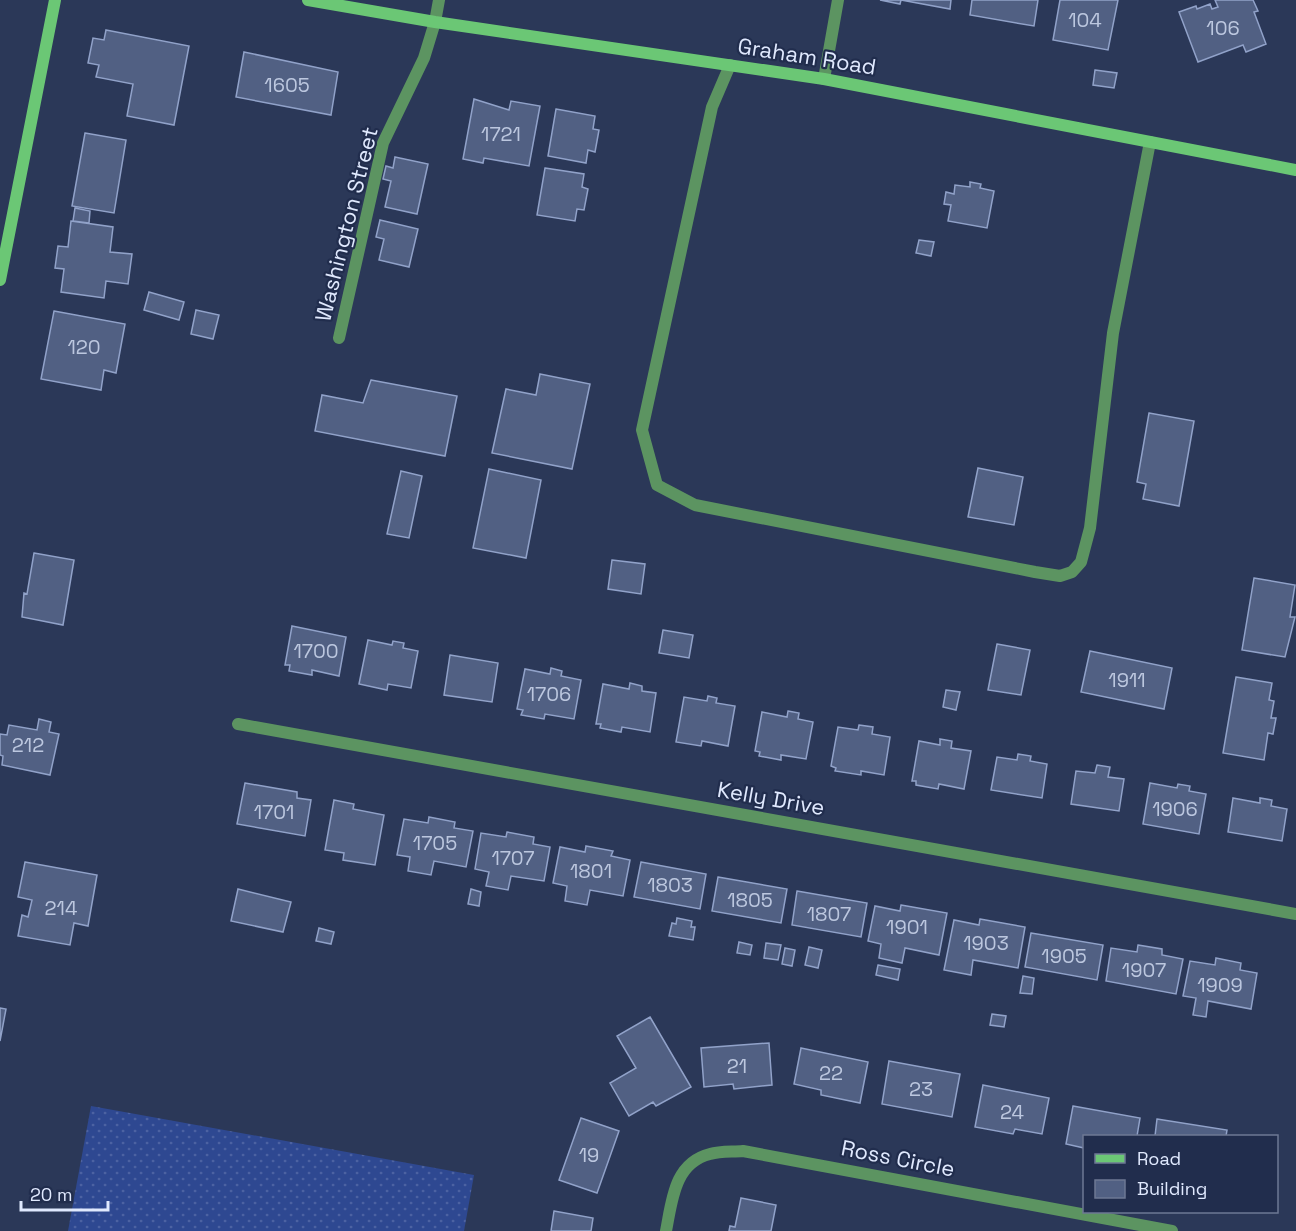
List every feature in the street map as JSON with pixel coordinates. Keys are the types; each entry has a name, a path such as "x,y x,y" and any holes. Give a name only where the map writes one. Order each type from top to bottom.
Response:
{"main road":[{"path":"0,280 55,0"},
{"name":"Graham Road","path":"308,0 435,22 824,79 1296,170"}],"street":[{"name":"Washington Street","path":"339,338 383,142 424,58 439,0"},
{"path":"824,79 838,0"},
{"path":"730,65 712,107 642,430 657,485 695,505 1035,572 1060,576 1072,572 1081,562 1090,528 1113,333 1150,142"},
{"name":"Kelly Drive","path":"238,724 1296,914"},
{"name":"Ross Circle","path":"666,1231 675,1184 690,1164 709,1154 743,1151 1172,1231"}],"shaded area":[{"path":"91,1106 474,1175 464,1231 68,1231"}],"building":[{"path":"880,0 901,0 900,4"},
{"path":"901,0 951,0 950,9"},
{"path":"972,0 1038,0 1034,26 970,15"},
{"path":"1060,0 1118,0 1108,50 1053,40"},
{"path":"1215,0 1253,0 1258,11 1254,12 1266,44 1246,52 1243,45 1198,62 1179,12 1210,4 1212,9 1218,7"},
{"path":"106,30 189,46 174,125 127,116 133,84 96,77 99,65 88,63 93,38 104,40"},
{"path":"244,52 338,72 331,115 236,97"},
{"path":"1095,70 1117,73 1114,88 1093,85"},
{"path":"474,99 509,110 511,101 540,106 529,166 484,158 483,163 463,159"},
{"path":"556,109 595,116 593,129 599,130 595,152 588,150 586,163 548,156"},
{"path":"85,133 126,140 114,213 72,206"},
{"path":"395,157 428,164 417,214 385,207 391,181 383,179 386,166 393,168"},
{"path":"545,168 584,174 582,187 588,189 584,210 577,209 575,221 537,215"},
{"path":"970,182 981,184 980,188 994,191 987,228 948,221 951,205 944,204 946,192 954,194 955,185 970,187"},
{"path":"75,208 90,211 89,223 73,221"},
{"path":"380,220 418,229 409,267 379,260 384,239 376,237"},
{"path":"71,221 113,227 110,252 132,254 128,284 106,281 104,298 61,292 64,269 55,268 58,246 68,247"},
{"path":"919,240 934,242 931,256 916,253"},
{"path":"149,292 184,302 179,320 144,310"},
{"path":"196,310 219,315 213,339 191,334"},
{"path":"54,311 125,324 116,373 104,370 101,390 41,379"},
{"path":"540,374 590,384 572,469 492,453 506,389 536,395"},
{"path":"371,380 457,396 445,456 315,431 322,395 363,403"},
{"path":"1149,413 1194,421 1179,506 1143,499 1146,484 1137,482"},
{"path":"978,468 1023,477 1014,525 968,517"},
{"path":"489,469 541,480 526,558 473,548"},
{"path":"401,471 422,476 409,538 387,534"},
{"path":"34,553 74,560 63,625 22,617 24,593 27,594"},
{"path":"612,560 645,564 641,594 608,589"},
{"path":"1254,578 1295,585 1290,617 1295,617 1285,657 1242,650"},
{"path":"292,626 346,637 339,676 312,670 312,675 289,671 290,665 285,665"},
{"path":"663,630 693,635 689,658 659,653"},
{"path":"368,640 392,645 393,641 404,643 403,648 418,651 411,688 388,684 387,690 359,684"},
{"path":"997,644 1030,650 1021,695 988,690"},
{"path":"1090,651 1172,668 1164,709 1081,692"},
{"path":"450,655 498,663 492,702 444,695"},
{"path":"551,668 562,671 561,676 581,680 574,719 545,714 544,719 521,715 523,710 517,709 525,669 550,674"},
{"path":"1236,677 1272,683 1269,700 1274,701 1271,718 1276,718 1273,734 1268,733 1264,760 1223,753"},
{"path":"630,683 642,686 642,691 656,693 650,732 622,727 621,732 600,728 601,724 596,724 603,684 629,689"},
{"path":"946,690 960,692 956,710 943,707"},
{"path":"708,696 717,698 716,703 735,706 728,746 702,741 701,746 676,742 684,697 707,701"},
{"path":"788,711 799,713 798,719 813,722 806,759 781,755 781,760 759,756 760,752 755,751 762,712 787,717"},
{"path":"39,719 51,722 49,732 59,734 50,775 2,765 0,734 7,735 9,725 37,730"},
{"path":"859,725 873,727 872,734 890,737 884,775 861,771 861,775 835,771 836,768 831,766 838,727 858,730"},
{"path":"940,739 952,741 951,748 971,751 964,789 939,784 938,789 916,785 916,781 912,781 919,741 940,745"},
{"path":"1018,754 1031,756 1030,761 1047,764 1042,798 991,790 997,757 1017,760"},
{"path":"1097,765 1110,767 1108,777 1124,779 1119,811 1071,804 1076,771 1095,773"},
{"path":"245,783 297,792 297,798 311,800 305,836 237,824"},
{"path":"1150,783 1177,788 1178,784 1190,786 1189,791 1206,794 1199,834 1143,824"},
{"path":"1233,798 1260,803 1260,798 1272,800 1271,806 1287,809 1282,841 1228,832"},
{"path":"334,800 354,804 353,809 384,815 375,865 343,860 344,853 325,850"},
{"path":"429,817 455,822 454,828 473,831 466,867 434,861 431,875 408,871 410,857 397,855 404,819 428,823"},
{"path":"507,832 534,837 533,844 550,847 544,881 511,876 508,890 486,886 489,872 475,869 481,833 506,837"},
{"path":"586,846 613,851 611,856 630,860 623,896 590,890 587,905 565,901 567,886 553,883 560,847 585,852"},
{"path":"25,862 97,875 88,926 74,923 70,945 18,936 22,915 28,917 32,900 18,897"},
{"path":"641,862 706,874 700,909 634,897"},
{"path":"718,877 787,889 781,923 712,911"},
{"path":"238,889 291,902 283,932 231,921"},
{"path":"471,889 481,892 479,906 468,904"},
{"path":"797,891 867,903 861,937 792,925"},
{"path":"901,905 947,913 939,955 905,948 902,963 879,958 881,944 868,941 875,906 900,911"},
{"path":"677,918 692,921 691,927 695,927 693,940 669,936 672,923 676,924"},
{"path":"980,919 1025,927 1018,968 973,960 971,975 944,970 954,920 979,925"},
{"path":"319,928 334,932 331,944 316,941"},
{"path":"1031,933 1103,945 1097,980 1025,967"},
{"path":"739,942 752,945 750,955 737,953"},
{"path":"766,943 781,945 778,960 764,958"},
{"path":"1138,945 1162,949 1162,955 1183,959 1176,994 1106,981 1111,948 1137,952"},
{"path":"809,947 822,950 818,968 805,965"},
{"path":"785,948 795,950 792,966 782,964"},
{"path":"1216,958 1241,963 1240,970 1257,973 1251,1009 1208,1001 1206,1017 1193,1015 1196,998 1183,996 1190,961 1215,965"},
{"path":"878,965 900,969 898,980 876,975"},
{"path":"1023,976 1034,978 1032,994 1020,993"},
{"path":"0,1008 6,1009 0,1041"},
{"path":"992,1014 1006,1016 1004,1027 990,1025"},
{"path":"650,1017 691,1087 656,1106 653,1102 629,1116 610,1083 636,1068 617,1036"},
{"path":"769,1043 772,1085 734,1089 733,1084 704,1087 701,1048"},
{"path":"801,1048 868,1062 860,1103 821,1095 821,1090 794,1084"},
{"path":"889,1061 960,1074 952,1117 882,1104"},
{"path":"983,1085 1049,1098 1042,1134 1015,1129 1013,1134 975,1127"},
{"path":"1073,1106 1140,1118 1137,1135 1083,1135 1083,1148 1066,1144"},
{"path":"581,1118 619,1131 597,1193 559,1180"},
{"path":"1157,1119 1227,1130 1226,1135 1155,1135"},
{"path":"741,1198 776,1205 771,1231 729,1231 730,1226 735,1227"},
{"path":"554,1211 593,1218 591,1231 551,1231"}]}
